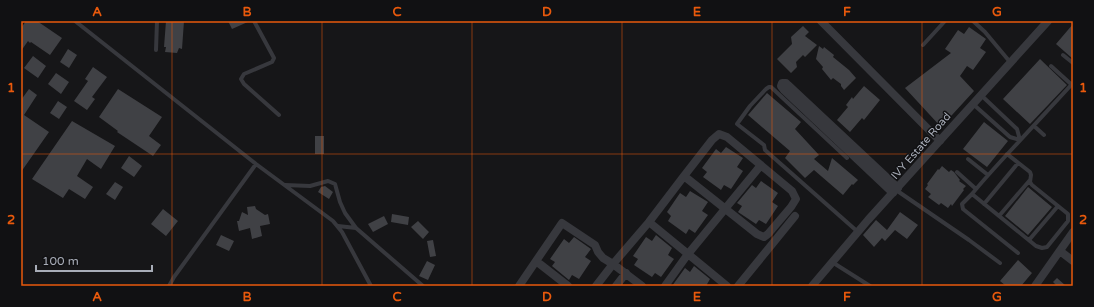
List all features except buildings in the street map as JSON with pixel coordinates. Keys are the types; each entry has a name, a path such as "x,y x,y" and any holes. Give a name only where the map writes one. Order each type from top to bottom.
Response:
{"street":[{"path":"821,21 940,141"},
{"name":"IVY Estate Road","path":"812,286 858,232 1048,21"},
{"path":"835,138 788,85 786,83 782,83 781,85 784,90 835,138 896,190"},
{"path":"596,286 649,222 684,176 712,140 719,134 727,137 792,191 796,199 791,207 764,237 757,234 684,176"},
{"path":"665,286 688,254 761,165"},
{"path":"738,286 795,216"},
{"path":"649,222 725,285"},
{"path":"519,286 562,223 595,245 603,258 626,273 642,286"},
{"path":"1035,286 1073,232"},
{"path":"1060,251 1073,261"},
{"path":"536,261 568,286"},
{"path":"616,286 626,273"}],"lane":[{"path":"75,21 256,164 338,226 371,286"},
{"path":"156,21 156,50"},
{"path":"254,21 274,58 272,62 244,74 242,77 242,82 279,115"},
{"path":"923,45 945,21"},
{"path":"973,21 985,32 1010,62"},
{"path":"1063,55 1073,63"},
{"path":"1018,253 963,209 962,204 1072,84 1051,66"},
{"path":"847,158 835,138 813,126 774,89 768,87 750,106 737,124 764,145 765,150 858,232"},
{"path":"982,96 1017,129 1020,140"},
{"path":"973,104 1010,137 1020,140"},
{"path":"1034,126 1044,135"},
{"path":"972,194 1036,246 1042,248 1047,247 1068,221 1068,214 1032,185 1030,180 1030,172 1007,154"},
{"path":"968,159 988,175"},
{"path":"984,204 1018,163"},
{"path":"169,286 256,164"},
{"path":"957,172 976,189"},
{"path":"999,216 1030,180"},
{"path":"285,185 306,186 323,181 335,184 345,213 356,228 423,286"},
{"path":"896,190 1000,263"},
{"path":"1029,240 1058,206"},
{"path":"338,226 356,228"},
{"path":"832,262 870,286"}]}
